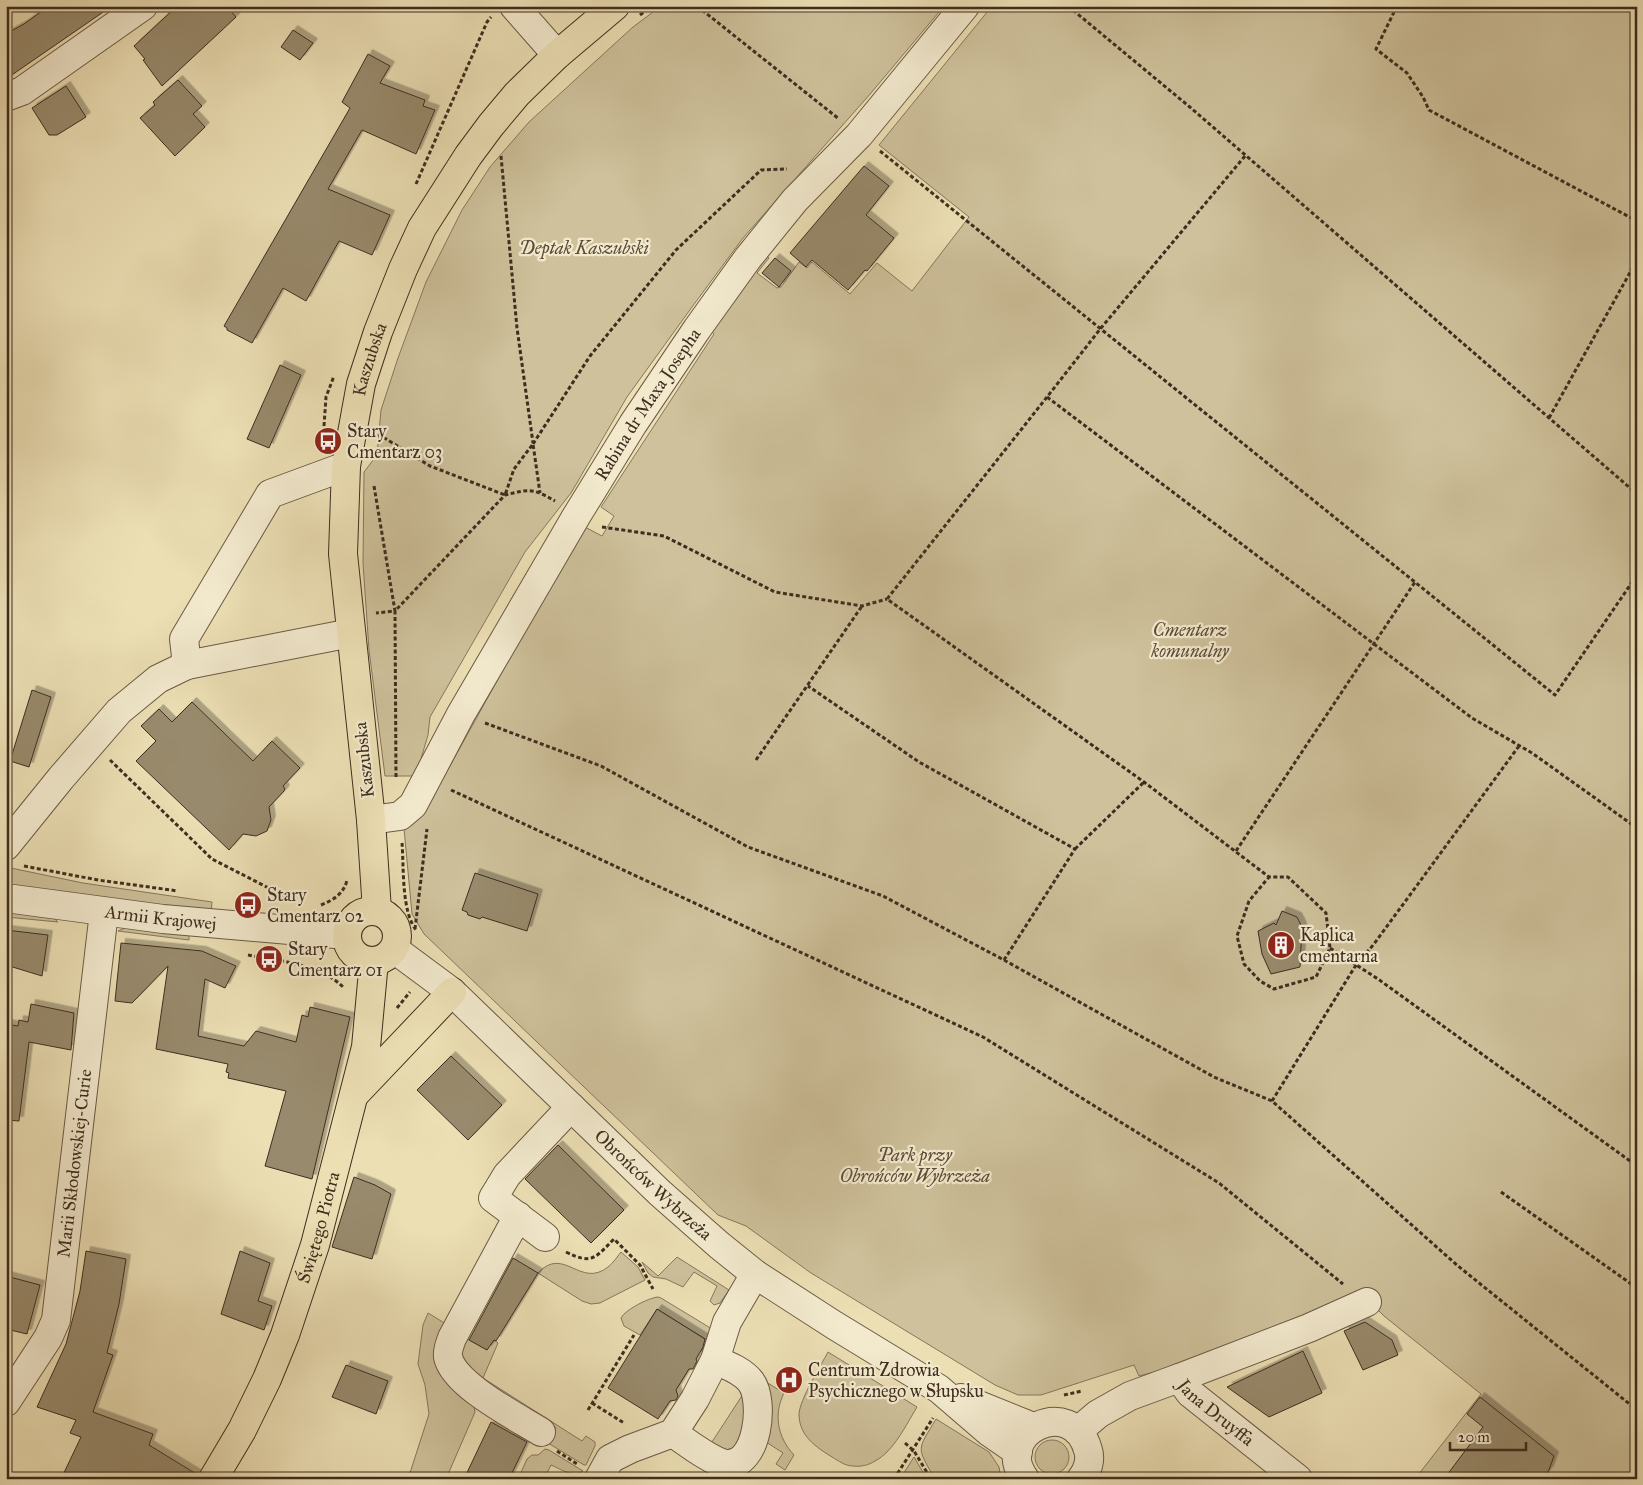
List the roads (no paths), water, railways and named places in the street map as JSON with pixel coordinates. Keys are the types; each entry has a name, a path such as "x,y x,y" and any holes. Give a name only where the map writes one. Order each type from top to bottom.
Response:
{"main road":[{"name":"Kaszubska","path":"378,911 371,820 343,554 346,466 361,384 385,314 422,228 468,156 517,94 557,55 626,12"},
{"path":"378,911 394,923 397,936 384,955 366,960 352,951 347,935 349,927 360,914 378,911"},
{"name":"Świętego Piotra","path":"213,1479 242,1430 267,1379 285,1335 315,1245 355,1094 384,955"},
{"path":"355,1094 452,992"}],"street":[{"path":"6,97 22,91 143,6"},
{"path":"514,6 557,55"},
{"name":"Rabina dr Maxa Josepha","path":"371,820 400,816 413,805 461,714 577,515 633,424 748,258 795,200 859,135 965,6"},
{"path":"188,665 184,639 270,494 346,466"},
{"path":"14,856 61,778 120,711 158,679 188,665 351,625"},
{"name":"Armii Krajowej","path":"6,898 163,919 347,935"},
{"name":"Marii Skłodowskiej-Curie","path":"6,1402 48,1338 56,1320 104,912"},
{"name":"Obrońców Wybrzeża","path":"384,955 426,972 452,992 660,1193 755,1274 834,1326 938,1400 1018,1452"},
{"path":"545,1238 493,1198 507,1175 571,1107"},
{"path":"518,1216 452,1338 448,1358 454,1370 471,1388 541,1432"},
{"path":"591,1474 610,1459 630,1449 673,1433 695,1399 715,1360 727,1322 755,1274"},
{"path":"1179,1378 1309,1328 1366,1302"},
{"path":"673,1433 723,1464 731,1464 747,1454 752,1445 758,1421 756,1393 751,1381 734,1368 715,1360"},
{"name":"Jana Druyffa","path":"1078,1431 1098,1414 1130,1396 1179,1378 1190,1393 1298,1479"},
{"name":"Obrońców Wybrzeża","path":"938,1400 1033,1427"},
{"path":"1025,1479 1018,1463 1020,1442 1033,1427 1044,1422 1056,1421 1068,1424 1078,1431 1085,1441 1089,1453 1088,1465 1081,1479"}],"place":[{"name":"Stary Cmentarz 03","path":"328,441"},
{"name":"Stary Cmentarz 02","path":"248,905"},
{"name":"Kaplica cmentarna","path":"1281,945"},
{"name":"Stary Cmentarz 01","path":"269,959"},
{"name":"Centrum Zdrowia Psychicznego w Słupsku","path":"789,1380"}],"park label":[{"name":"Deptak Kaszubski","path":"584,248"},
{"name":"Cmentarz komunalny","path":"1190,640"},
{"name":"Park przy Obrońców Wybrzeża","path":"915,1165"}]}
